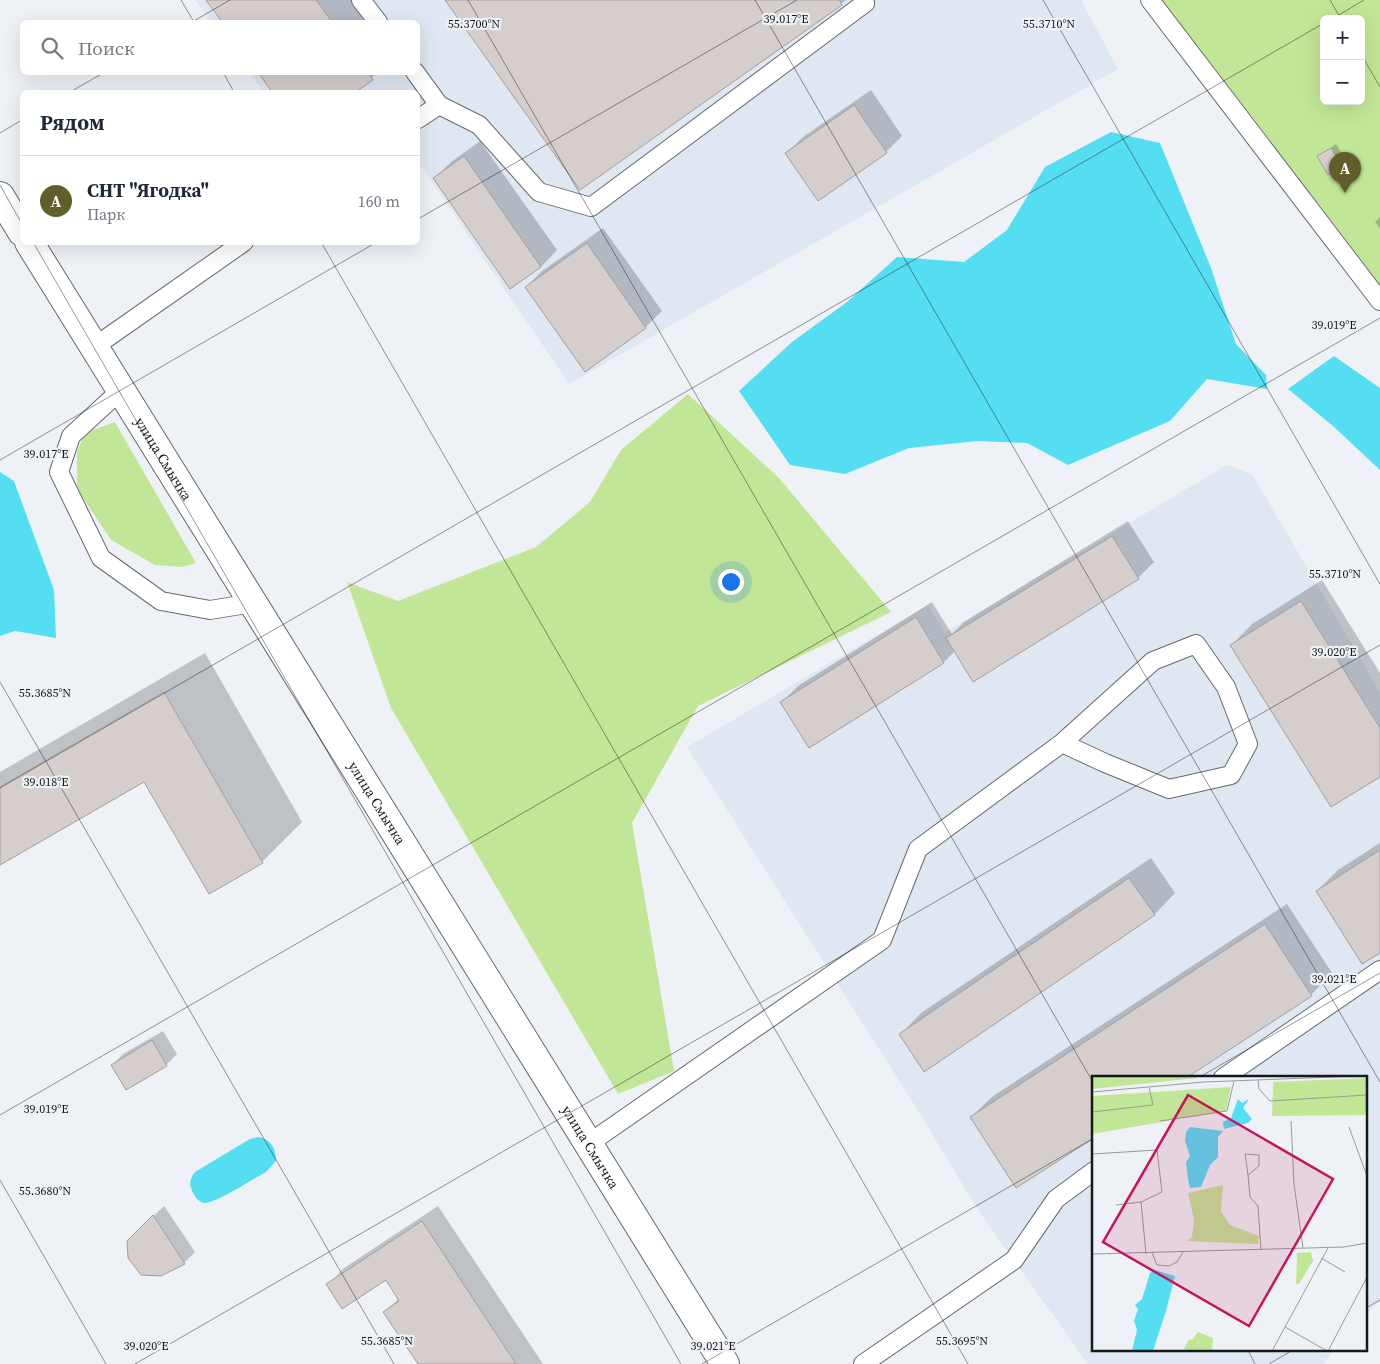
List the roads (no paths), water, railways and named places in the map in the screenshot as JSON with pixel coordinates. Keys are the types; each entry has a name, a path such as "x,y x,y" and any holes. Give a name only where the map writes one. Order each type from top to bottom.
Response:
{"street":[{"path":"0,196 20,229"},
{"name":"улица Смычка","path":"31,245 725,1364"}],"lane":[{"path":"361,0 376,20"},
{"path":"417,75 439,105 479,125 539,192 592,207 865,3 864,0"},
{"path":"1150,0 1380,302"},
{"path":"420,118 439,105"},
{"path":"94,348 240,245"},
{"path":"121,390 71,436 59,472 101,558 162,601 210,610 253,603"},
{"path":"588,1144 882,940 918,849 1062,743 1153,661 1196,644 1226,687 1248,744 1231,775 1169,789 1062,743"},
{"path":"1226,1076 1380,970"},
{"path":"863,1364 1014,1260 1056,1199 1092,1172"}],"water":[{"path":"1111,132 1160,143 1211,268 1236,344 1266,375 1267,389 1207,379 1170,421 1068,465 1027,443 978,441 909,448 845,474 790,465 739,391 792,342 847,302 897,257 964,262 1007,230 1045,167"},
{"path":"1334,356 1380,388 1380,470 1333,426 1288,389"},
{"path":"0,472 14,481 54,590 56,638 15,631 0,636"},
{"path":"263,1138 272,1145 276,1161 266,1172 235,1190 209,1202 200,1202 190,1185 195,1172 250,1139"}],"place":[{"name":"СНТ \"Ягодка\"","path":"1345,193"}]}
